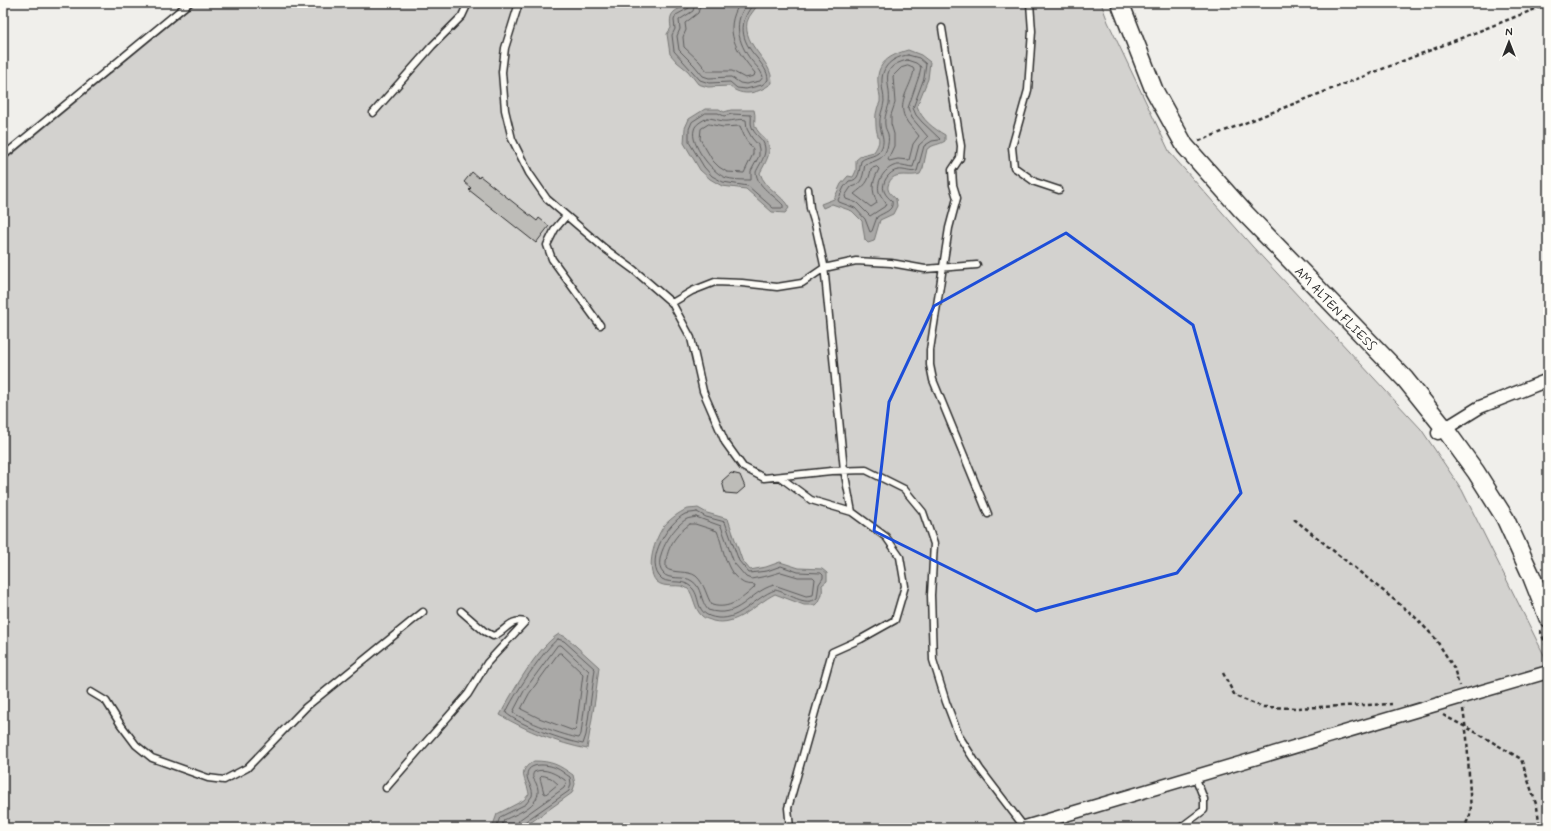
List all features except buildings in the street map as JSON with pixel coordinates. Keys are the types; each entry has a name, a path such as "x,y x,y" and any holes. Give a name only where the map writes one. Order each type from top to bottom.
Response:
{"main road":[{"name":"AM ALTEN FLIESS","path":"1120,3 1154,90 1185,146 1241,209 1404,379 1442,431 1476,472 1504,518 1531,575 1548,618"}],"street":[{"path":"1442,431 1480,406 1548,380"},
{"path":"1024,828 1548,672"}],"lane":[{"path":"3,156 189,3"},
{"path":"373,113 432,46 462,16 468,3"},
{"path":"519,3 505,48 503,80 507,118 512,140 529,173 547,199 604,248 634,270 672,303 691,338 703,391 725,442 743,467 764,478 844,470 866,470 904,489 923,512 934,544 931,595 933,660 946,702 959,736 980,770 1024,828"},
{"path":"1030,3 1032,31 1028,90 1012,147 1014,168 1035,182 1059,190"},
{"path":"942,28 961,146 960,158 952,170 952,185 957,198 949,228 930,350 930,365 934,380 988,514"},
{"path":"808,189 810,208 821,249 824,268 844,470 852,512"},
{"path":"566,216 555,229 547,245 552,259 600,325"},
{"path":"672,303 692,291 715,282 777,287 802,283 824,268 856,260 891,263 925,269 977,265"},
{"path":"780,477 811,500 852,512 886,537 900,557 905,586 895,620 861,639 832,652 788,808 790,828"},
{"path":"386,788 468,694 487,663 525,622 518,621 510,624 500,634 493,636 484,631 461,611"},
{"path":"91,692 106,700 121,725 136,745 152,758 208,778 224,780 247,768 306,707 423,612"},
{"path":"1180,828 1204,810 1204,799 1195,776"}],"path":[{"path":"1185,146 1548,4"},
{"path":"1294,519 1413,615 1436,638 1454,668 1462,697 1467,738 1471,813 1464,828"}],"highlighted area":[{"path":"1066,233 1193,325 1241,493 1177,573 1036,611 874,531 889,402 934,306"}],"shaded area":[{"path":"196,3 1101,3 1108,22 1170,153 1252,246 1421,429 1462,490 1548,663 1548,828 3,828 3,162"}],"water":[{"path":"688,3 758,3 748,19 747,31 753,46 768,67 772,83 756,92 751,93 740,92 729,86 708,87 698,84 688,71 670,54 667,34 671,28 670,22 674,12"},
{"path":"908,50 921,55 930,62 928,79 917,106 928,123 945,135 945,141 927,149 923,168 920,174 901,175 890,181 888,190 896,199 897,206 893,214 880,220 874,241 868,243 865,240 862,221 852,211 832,204 823,208 821,204 834,199 841,184 848,176 853,177 856,171 856,160 862,155 874,152 877,147 879,141 876,116 877,108 880,102 878,83 879,70 890,57"},
{"path":"705,109 719,109 724,112 731,110 754,110 755,126 759,133 768,142 769,147 768,156 760,173 762,179 786,203 789,208 785,213 772,212 746,189 722,186 710,179 700,170 684,143 685,128 689,119"},
{"path":"698,508 707,513 728,519 742,560 750,570 766,567 780,562 799,568 822,569 827,573 827,581 822,585 822,594 819,601 815,605 804,605 775,594 746,614 730,621 713,621 704,618 699,613 688,589 681,586 668,586 660,584 656,581 651,569 652,553 657,538 664,526 686,509"},
{"path":"559,634 566,637 599,667 587,749 542,736 500,715 518,683 534,659 551,640"},
{"path":"534,761 555,764 573,775 575,784 572,793 523,828 492,828 497,814 524,800 529,794 524,772 528,765"}]}
